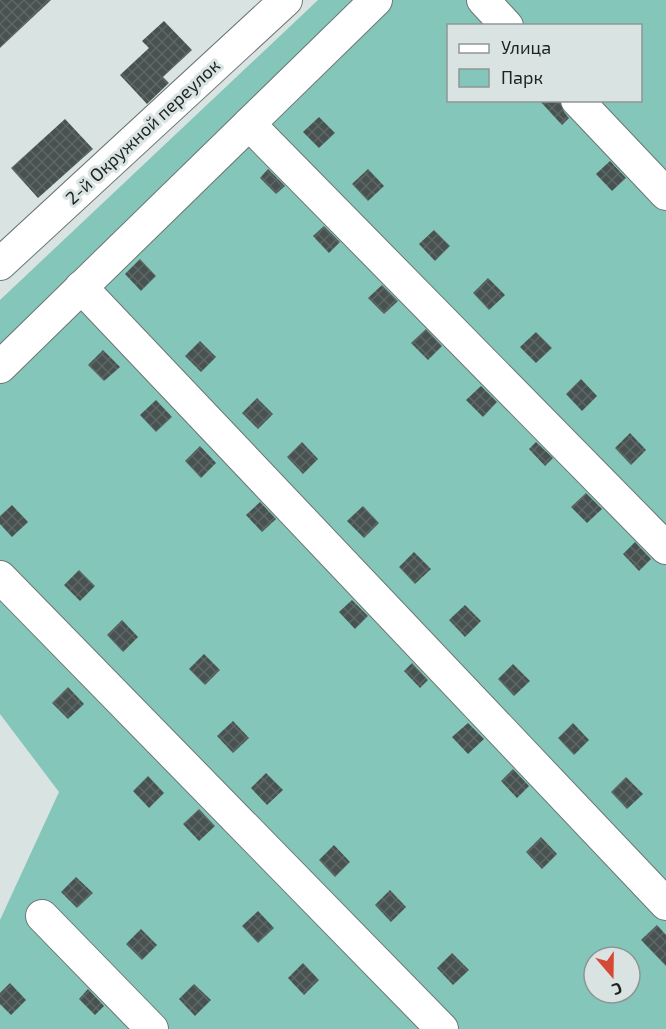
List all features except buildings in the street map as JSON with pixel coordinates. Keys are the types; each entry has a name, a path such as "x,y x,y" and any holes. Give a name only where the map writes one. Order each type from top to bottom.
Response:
{"street":[{"name":"2-й Окружной переулок","path":"0,264 286,0"},
{"path":"0,367 376,0"},
{"path":"483,0 505,24"},
{"path":"579,102 666,194"},
{"path":"249,124 666,548"},
{"path":"81,287 666,904"},
{"path":"0,577 442,1029"},
{"path":"42,916 152,1029"}],"green space":[{"path":"318,0 666,0 666,1029 0,1029 0,920 59,792 0,714 0,300"}]}
